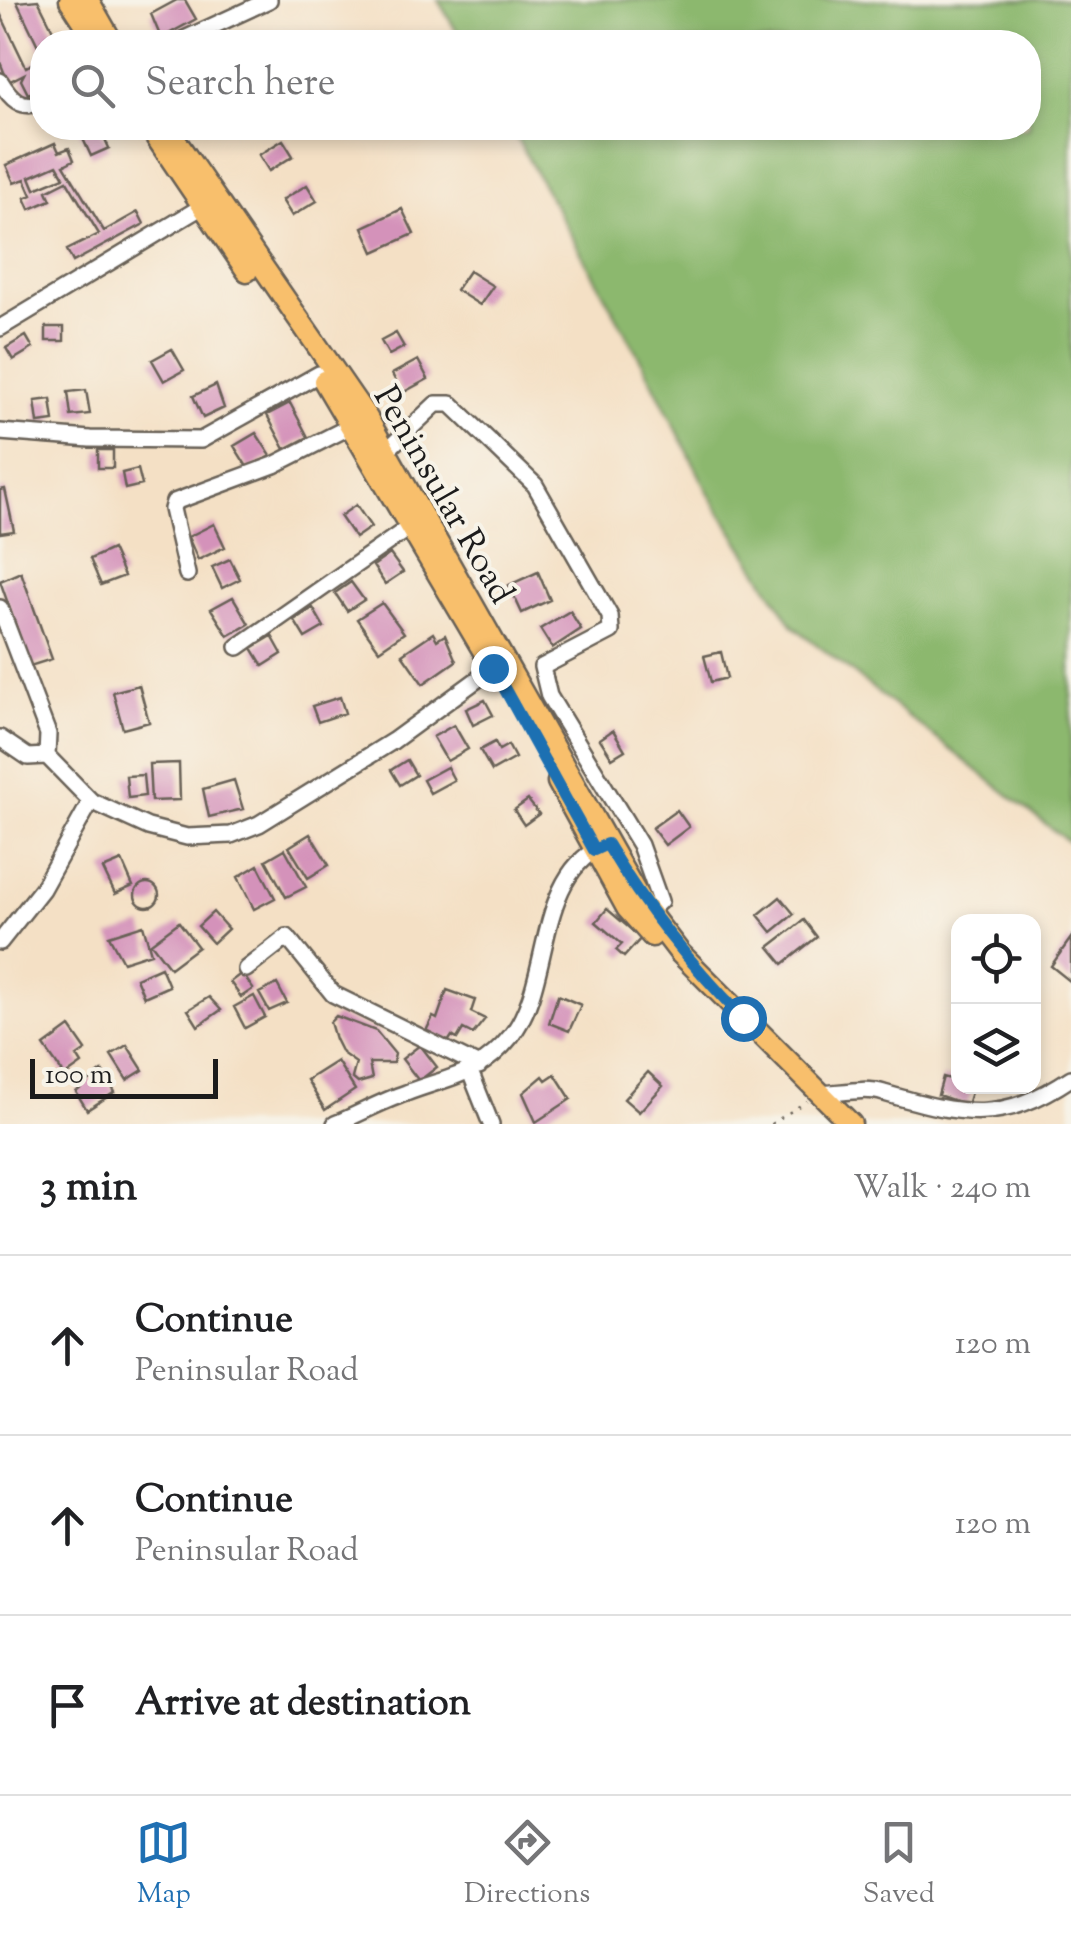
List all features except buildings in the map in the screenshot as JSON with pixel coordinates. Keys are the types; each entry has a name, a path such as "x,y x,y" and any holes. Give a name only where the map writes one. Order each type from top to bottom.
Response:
{"main road":[{"path":"70,0 89,30"},
{"path":"88,0 105,30"},
{"name":"Peninsular Road","path":"158,140 319,374 386,452 601,847 627,908 673,964 815,1097 852,1124"},
{"name":"Peninsular Road","path":"175,140 360,422 411,526 601,847 680,954 815,1097 832,1124"}],"street":[{"path":"204,30 270,0"},
{"path":"0,81 17,102 30,105"},
{"path":"0,328 203,206"},
{"path":"0,432 90,439 201,440 319,374"},
{"path":"386,452 436,404 451,404 536,486 601,600 614,625 612,631 544,664 543,670 549,696 640,845 660,901 648,912"},
{"path":"187,574 172,509 174,502 244,478 360,422"},
{"path":"238,647 411,526"},
{"path":"0,608 48,734 47,756 91,801 148,827 187,837 231,835 260,824 393,742 493,668"},
{"path":"0,738 28,757 47,756"},
{"path":"0,942 42,888 91,801"},
{"path":"335,1124 406,1092 475,1070 512,1035 528,1003 559,898 572,871 601,847"},
{"path":"246,969 287,938 333,994 475,1070 491,1124"},
{"path":"815,1097 882,1092 986,1124 1047,1103 1071,1078"}],"path":[{"path":"771,1124 815,1097"}],"green space":[{"path":"438,0 1071,0 1071,844 793,626 710,496 646,369 518,140 1041,140 1041,30 456,30"}],"route":[{"path":"493,668 594,850 607,844 641,902 680,954 743,1018"}]}
